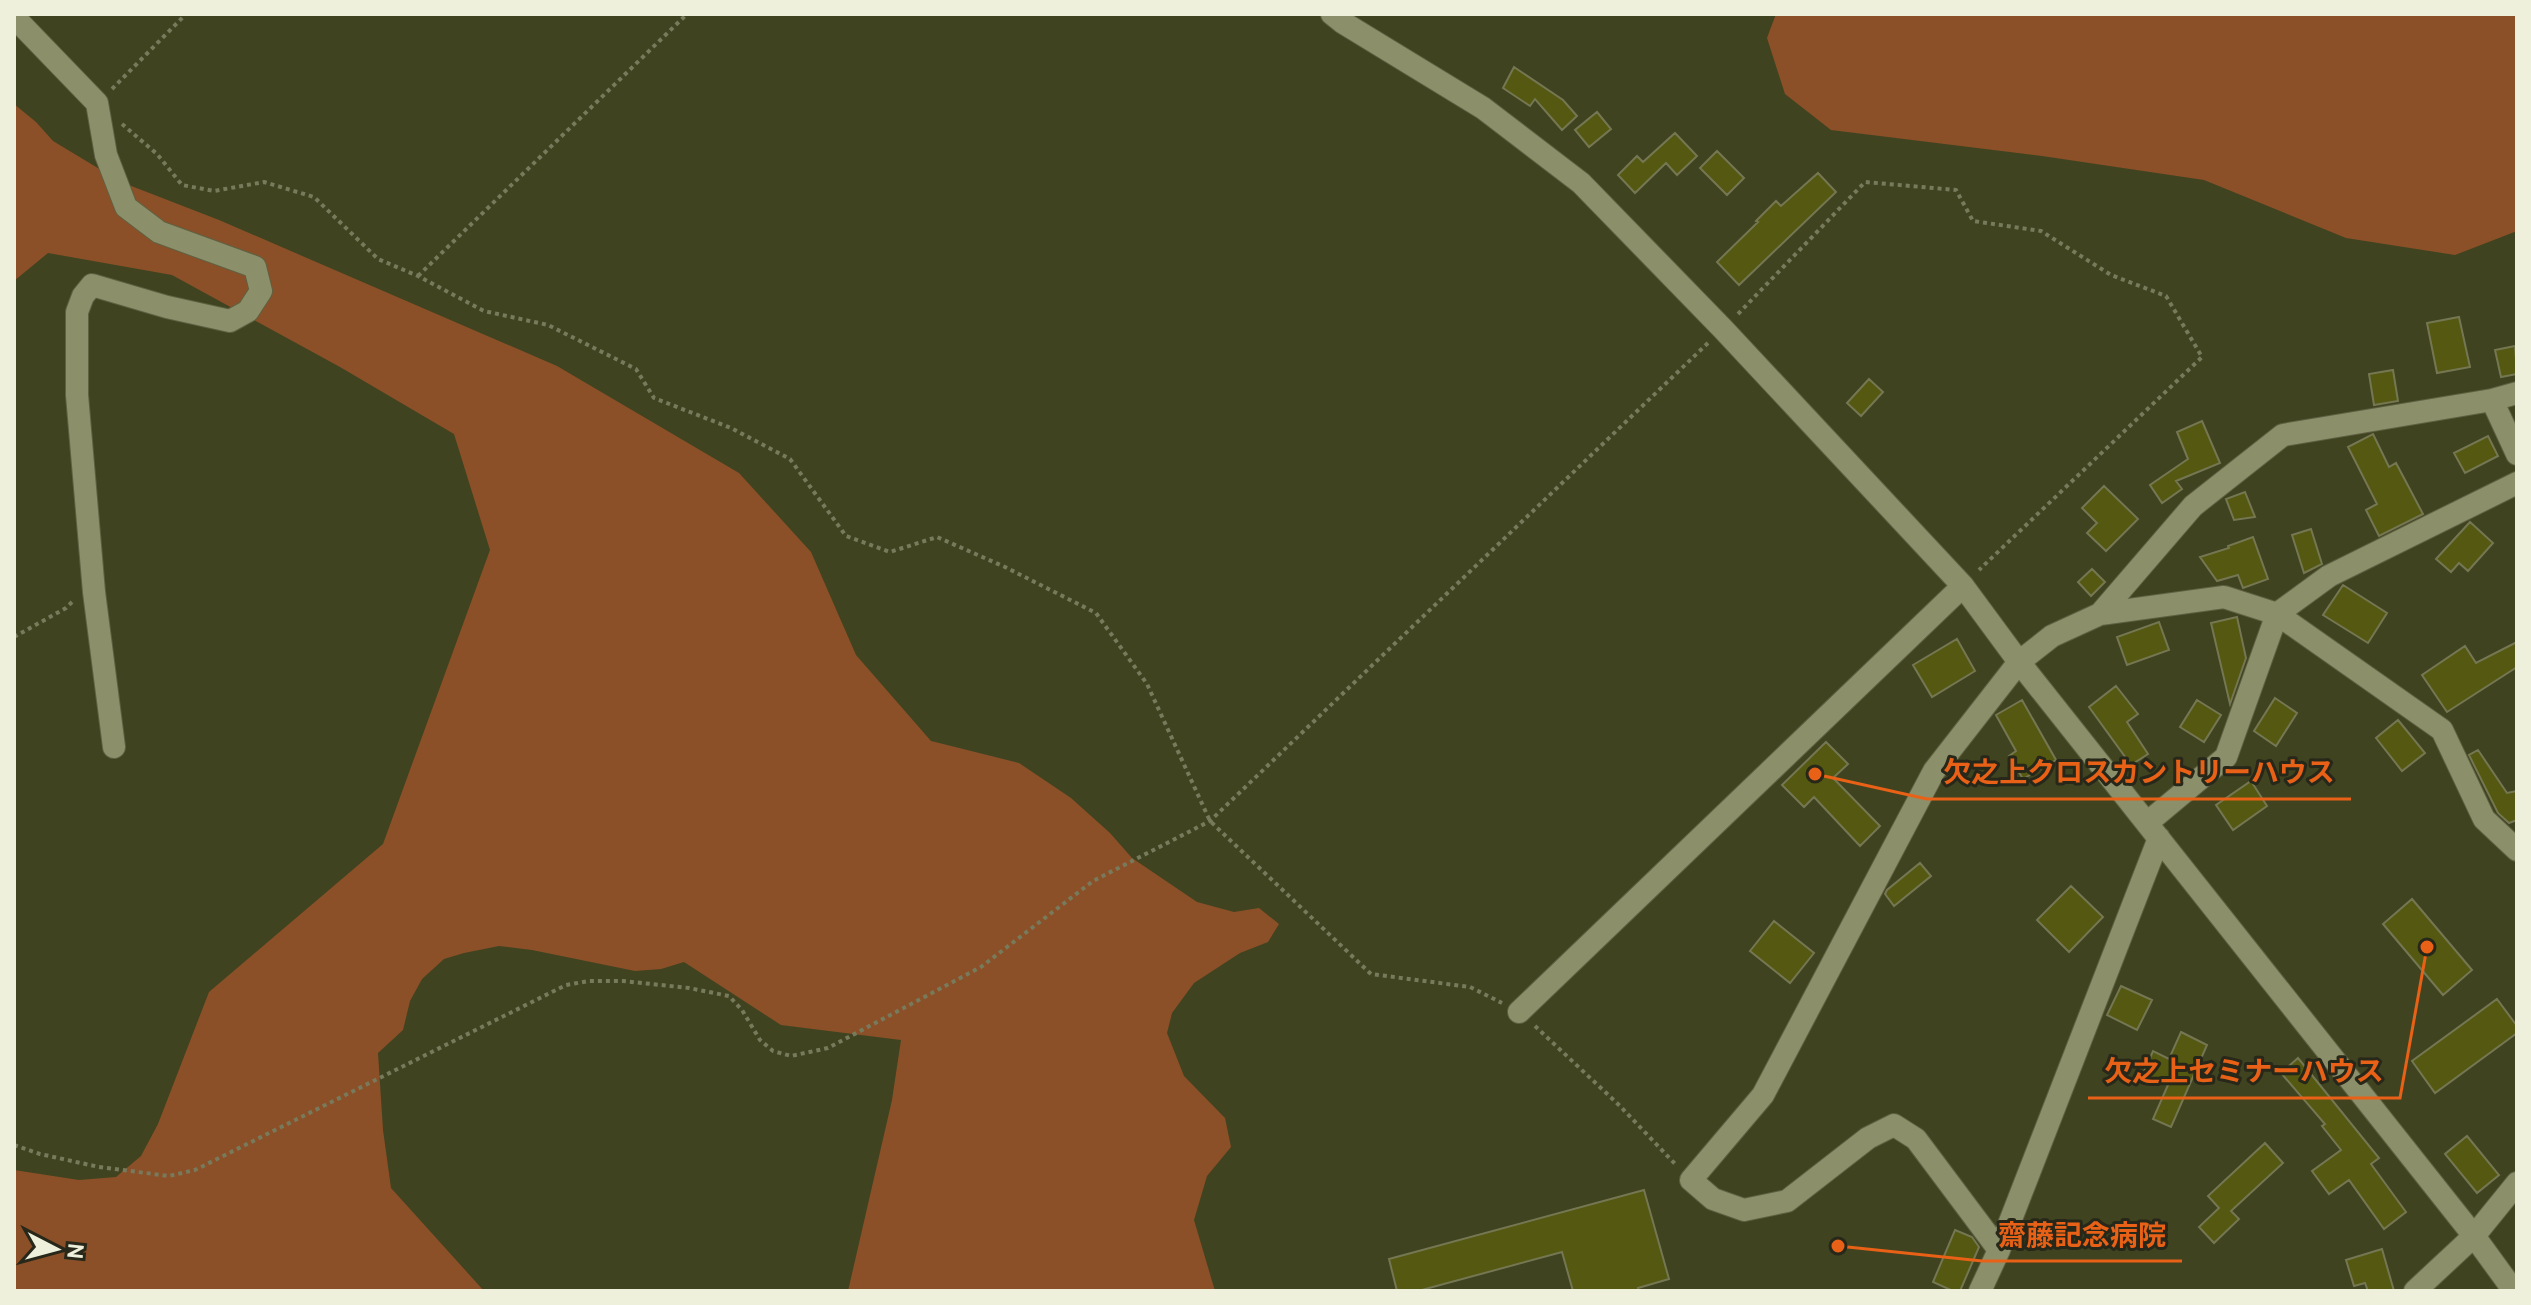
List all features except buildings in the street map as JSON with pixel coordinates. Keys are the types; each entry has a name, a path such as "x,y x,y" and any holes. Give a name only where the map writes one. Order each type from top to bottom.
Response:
{"street":[{"path":"1332,14 1483,108 1581,183 1723,329 1963,586 2019,662 2474,1236 2514,1291"},
{"path":"14,17 97,103 106,155 126,207 159,232 255,267 261,291 248,311 230,321 92,285 83,296 77,312 77,395 94,592 114,747"},
{"path":"2100,614 2193,506 2283,435 2492,400 2517,393"},
{"path":"2492,400 2517,454"},
{"path":"1980,1291 1999,1250 2153,831 2226,757 2277,614 2329,576 2517,483"},
{"path":"1519,1012 1963,586"},
{"path":"1999,1250 1916,1139 1894,1125 1868,1138 1787,1201 1744,1210 1713,1199 1691,1180 1763,1095 1934,771 2019,662 2052,636 2100,614 2224,597 2277,614 2442,730 2484,819 2517,850"},
{"path":"2415,1291 2474,1236 2517,1183"}],"path":[{"path":"186,14 97,103 157,154 182,185 214,191 264,182 314,197 378,259 484,311 548,325 636,369 654,398 731,428 790,459 846,536 890,552 937,537 1096,613 1147,684 1210,821 1371,974 1470,987 1519,1012 1555,1042 1691,1180"},
{"path":"418,276 687,14"},
{"path":"14,1145 99,1167 169,1176 195,1170 532,1001 566,985 589,981 623,981 729,996 742,1010 760,1040 773,1051 791,1056 828,1048 981,967 1093,881 1210,821 1723,329 1865,182 1956,190 1973,221 2041,231 2111,275 2166,296 2202,357 1963,586"},
{"path":"14,637 66,608 81,594 94,592"}],"shaded area":[{"path":"1776,14 2517,14 2517,231 2455,255 2346,238 2204,180 1831,130 1785,94 1767,38"},
{"path":"14,104 53,141 121,182 219,220 557,366 739,473 811,552 856,655 931,741 1019,763 1071,798 1132,858 1197,902 1234,912 1259,908 1279,924 1268,942 1240,953 1194,983 1172,1013 1167,1033 1184,1076 1225,1118 1231,1147 1207,1176 1194,1220 1215,1291 848,1291 892,1100 901,1040 781,1025 684,962 661,969 635,971 499,946 444,959 422,979 410,1001 403,1030 378,1053 383,1130 391,1188 484,1291 14,1291 14,1170 79,1180 116,1177 141,1156 158,1124 209,992 383,844 490,550 454,434 340,367 172,275 48,253 14,281"}],"place":[{"name":"欠之上クロスカントリーハウス","path":"1815,774"},
{"name":"欠之上セミナーハウス","path":"2427,947"},
{"name":"齋藤記念病院","path":"1838,1246"}]}
